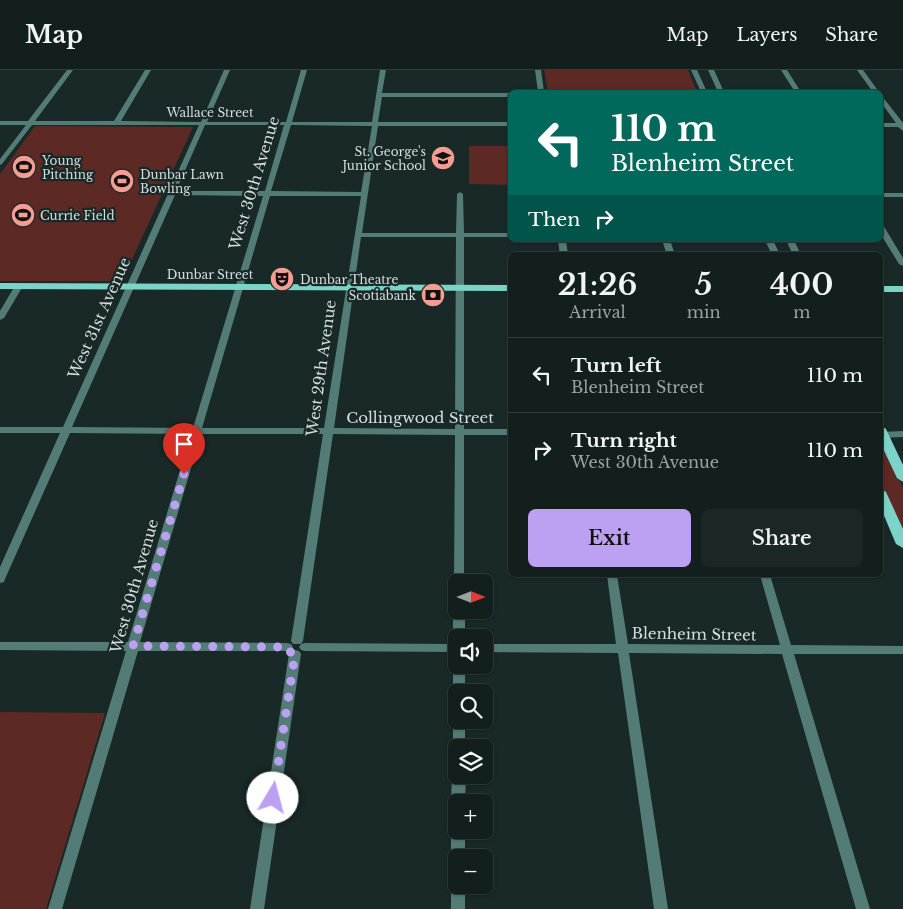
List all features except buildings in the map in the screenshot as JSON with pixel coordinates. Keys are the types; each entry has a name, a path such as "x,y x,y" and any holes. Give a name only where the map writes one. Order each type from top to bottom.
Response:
{"main road":[{"name":"Dunbar Street","path":"0,286 508,288"},
{"path":"883,289 903,289"},
{"path":"883,437 903,478"},
{"path":"883,499 903,544"}],"street":[{"path":"0,163 70,70"},
{"path":"116,124 148,70"},
{"name":"West 31st Avenue","path":"0,579 226,70"},
{"name":"West 30th Avenue","path":"54,909 304,70"},
{"name":"West 29th Avenue","path":"257,909 383,70"},
{"path":"538,70 542,90"},
{"path":"694,70 703,90"},
{"path":"711,70 720,90"},
{"path":"784,70 797,90"},
{"path":"860,70 875,90"},
{"path":"379,95 508,95"},
{"path":"883,101 902,126"},
{"name":"Wallace Street","path":"0,123 508,124"},
{"path":"883,125 902,126"},
{"path":"171,193 364,194"},
{"path":"459,574 460,194"},
{"path":"883,195 903,195"},
{"path":"883,232 903,264"},
{"path":"358,235 508,235"},
{"path":"0,318 19,286"},
{"name":"Collingwood Street","path":"0,430 508,432"},
{"path":"883,433 903,434"},
{"path":"612,577 661,909"},
{"path":"766,577 863,909"},
{"path":"0,646 448,648"},
{"name":"Blenheim Street","path":"493,648 903,650"},
{"path":"458,894 458,909"}],"shaded area":[{"path":"544,70 688,70 696,90 548,90"},
{"path":"35,126 193,127 122,281 0,281 0,174"},
{"path":"469,146 508,146 508,185 469,184"},
{"path":"883,445 903,488 903,534 883,489"},
{"path":"0,712 105,713 46,909 0,909"}],"place":[{"name":"St. George's Junior School","path":"443,158"},
{"name":"Young Pitching","path":"24,167"},
{"name":"Dunbar Lawn Bowling","path":"122,181"},
{"name":"Currie Field","path":"23,215"},
{"name":"Dunbar Theatre","path":"282,279"},
{"name":"Scotiabank","path":"433,295"}],"route":[{"path":"184,474 133,646 287,647 288,651 295,654 273,798"}]}
